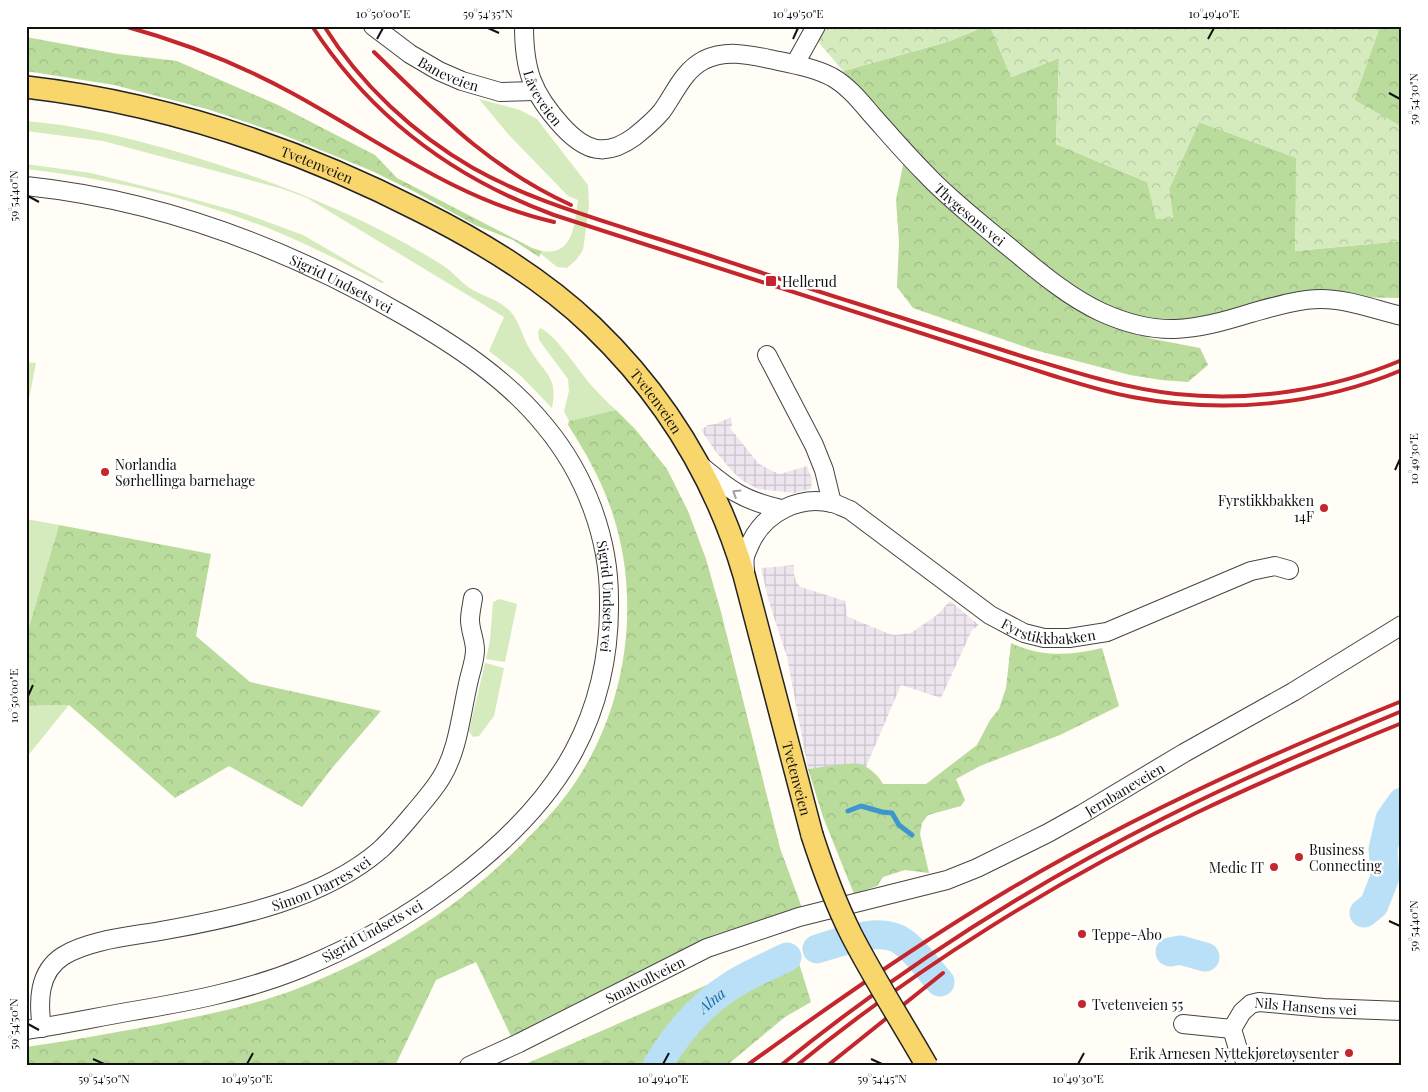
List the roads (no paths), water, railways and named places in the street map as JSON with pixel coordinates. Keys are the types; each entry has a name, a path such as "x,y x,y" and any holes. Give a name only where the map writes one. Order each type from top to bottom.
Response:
{"main road":[{"name":"Tvetenveien","path":"26,87 118,100 194,120 254,139 365,184 458,231 531,276 564,301 592,326 644,382 667,413 699,464 716,496 744,576 812,835 828,882 867,964 927,1066"}],"street":[{"name":"Baneveien","path":"373,26 410,54 462,81 500,92 535,90"},
{"name":"Låveveien","path":"524,26 525,57 535,90 559,122 577,141 598,149"},
{"path":"795,64 816,26"},
{"name":"Thygesons vei","path":"598,149 615,148 643,130 660,112 687,74 708,58 741,53 795,64 830,76 848,88 925,174 946,193 1030,264 1073,296 1100,312 1135,325 1178,330 1224,321 1277,305 1320,299 1358,305 1402,316"},
{"name":"Sigrid Undsets vei","path":"26,186 70,192 156,210 271,248 385,304 451,344 481,366 525,404 556,440 581,482 592,508 600,533 609,585 609,626 604,671 590,715 572,755 540,800 520,822 494,848 439,894 376,932 303,968 269,980 195,1001 34,1029"},
{"path":"767,355 814,445 824,470 832,503"},
{"path":"699,464 720,483 739,496 781,509"},
{"name":"Fyrstikkbakken","path":"744,576 745,556 756,531 781,509 804,502 832,503 850,510 990,615 1024,633 1044,638 1069,638 1107,632 1251,570 1275,566 1289,570"},
{"name":"Simon Darres vei","path":"34,1029 43,982 54,964 63,956 94,944 248,913 293,898 344,875 379,851 428,797 442,778 449,762 456,741 475,650 470,621 473,598"},
{"name":"Jernbaneveien","path":"828,910 947,880 970,872 1007,854 1048,833 1272,704 1402,625"},
{"name":"Smalvollveien","path":"469,1066 520,1043 707,948 770,926 828,910"},
{"name":"Nils Hansens vei","path":"1232,1029 1242,1012 1251,1004 1260,1002 1324,1008 1402,1011"},
{"path":"1183,1024 1232,1029 1238,1049 1249,1066"}],"waterway":[{"name":"Alna","path":"1364,913 1374,905 1385,877 1383,849 1390,819 1402,802"},
{"path":"848,811 861,806 892,813 899,825 912,835"},
{"name":"Alna","path":"817,949 861,936 884,935 894,937 913,950 940,982"},
{"name":"Alna","path":"1170,952 1180,950 1205,957"},
{"name":"Alna","path":"657,1066 672,1043 709,1002 739,981 787,957"}],"railway":[{"path":"124,26 188,46 250,72 290,92 450,184 518,212 554,222"},
{"path":"312,26 335,59 360,89 417,141 482,183 517,200 554,215 1054,376 1132,397 1200,405 1235,405 1303,399 1337,392 1402,370"},
{"path":"324,26 354,68 390,106 451,155 493,179 578,213 1015,354 1095,378 1135,387 1176,394 1205,396 1262,395 1319,386 1347,379 1402,360"},
{"path":"374,52 465,138 514,174 571,205"},
{"path":"746,1066 909,952 1057,862 1153,811 1202,788 1301,743 1402,701"},
{"path":"780,1066 871,996 917,964 1014,901 1063,872 1164,818 1222,790 1402,711"},
{"path":"796,1066 842,1029 939,960 990,927 1093,866 1223,800 1402,723"},
{"path":"827,1066 943,973"}],"place":[{"name":"Hellerud","path":"771,281"},
{"name":"Norlandia Sørhellinga barnehage","path":"105,472"},
{"name":"Fyrstikkbakken 14F","path":"1324,508"},
{"name":"Business Connecting","path":"1299,857"},
{"name":"Medic IT","path":"1274,867"},
{"name":"Teppe-Abo","path":"1082,934"},
{"name":"Tvetenveien 55","path":"1082,1004"},
{"name":"Erik Arnesen Nyttekjøretøysenter","path":"1349,1053"}]}
